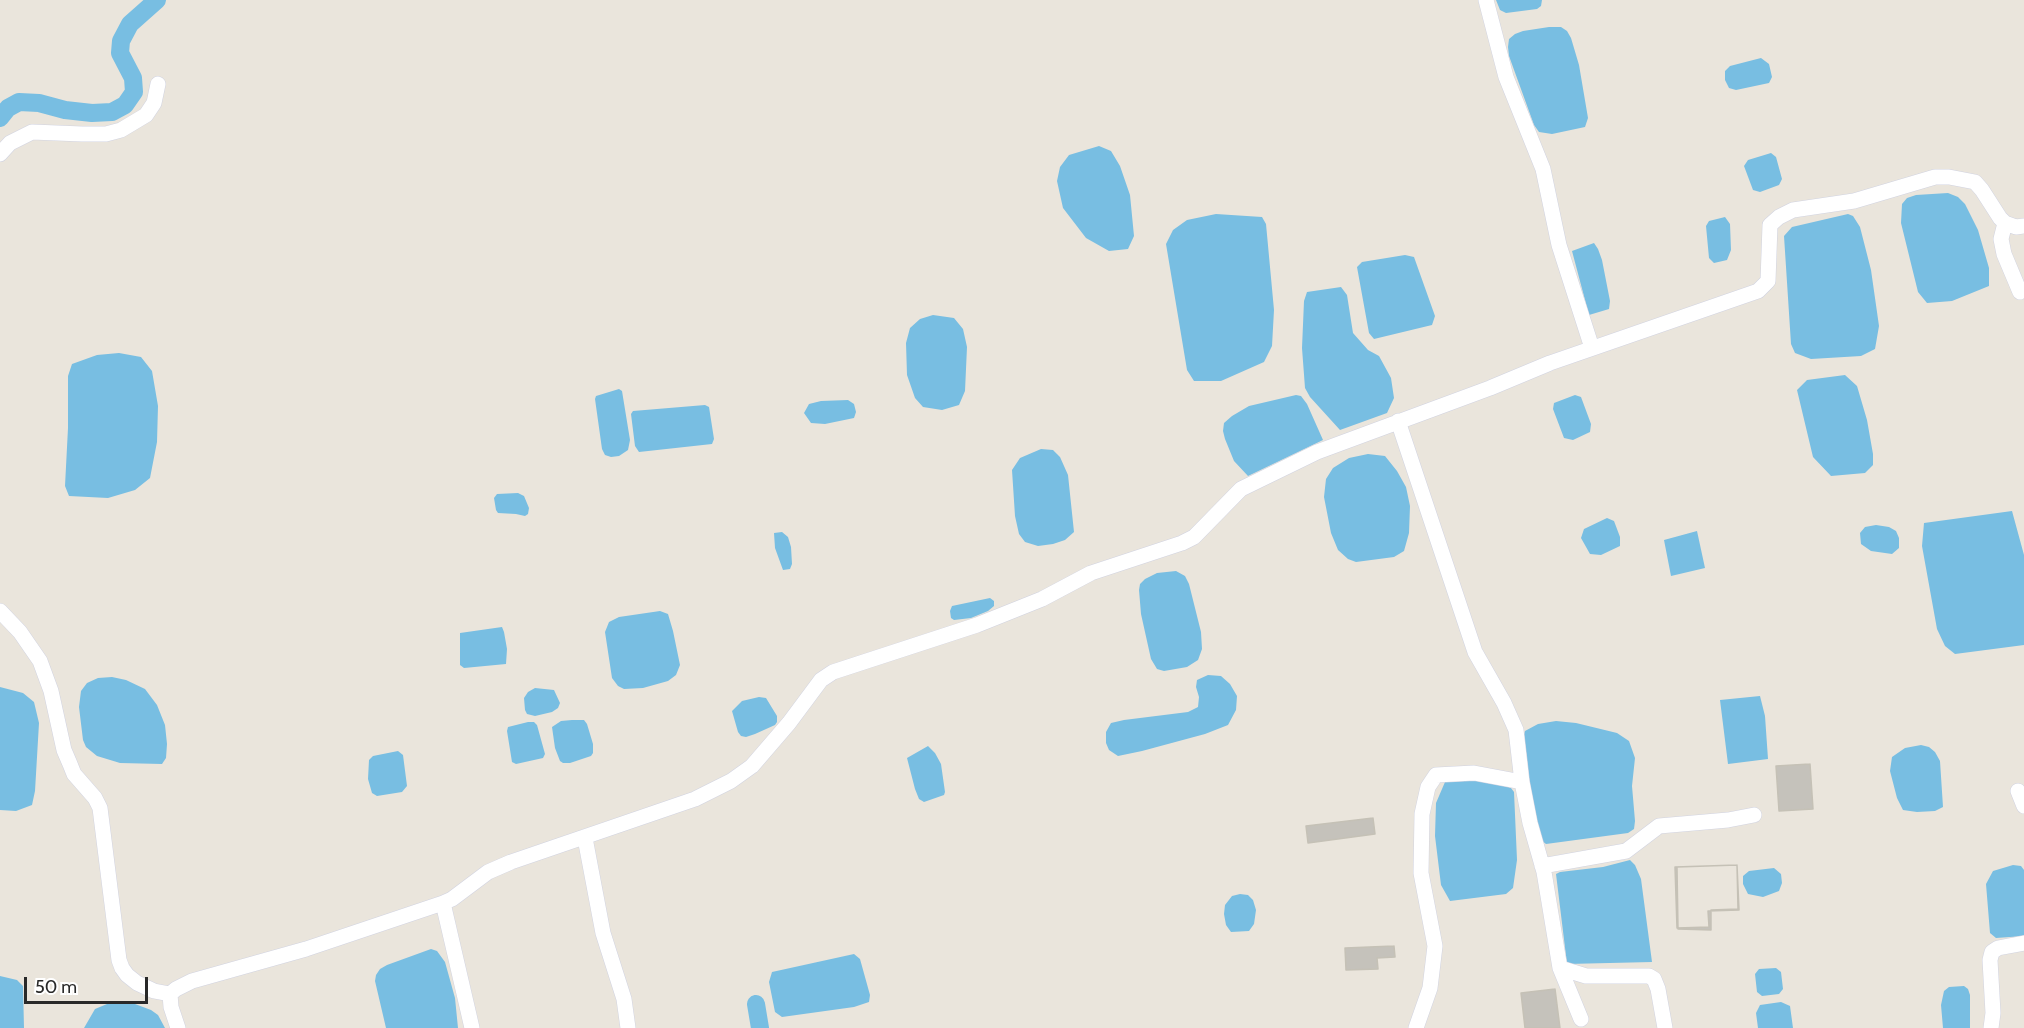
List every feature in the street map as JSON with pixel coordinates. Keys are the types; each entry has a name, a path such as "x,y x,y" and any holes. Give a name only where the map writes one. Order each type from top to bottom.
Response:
{"street":[{"path":"1486,0 1506,76 1543,169 1559,245 1592,348"},
{"path":"0,154 10,143 32,132 106,134 121,130 146,115 154,103 158,84"},
{"path":"170,994 192,981 306,949 443,903 452,899 488,872 510,862 695,799 731,781 752,766 789,723 821,680 833,672 977,625 1042,599 1091,573 1182,543 1194,537 1241,489 1317,452 1550,363 1763,288 1770,266 1770,225 1793,210 1854,201 1935,177 1949,177 1975,182 2005,223 2024,226"},
{"path":"2005,223 2001,239 2004,254 2020,292"},
{"path":"1398,422 1475,652 1484,672 1504,703 1516,730 1522,782 1542,866 1560,968 1581,1020"},
{"path":"0,611 20,632 40,661 51,691 64,750 74,774 95,798 100,808 119,960 122,968 138,983 154,991 170,994"},
{"path":"1416,1028 1430,988 1435,946 1421,873 1422,814 1428,786 1437,775 1474,773 1522,782"},
{"path":"2018,791 2024,806"},
{"path":"1542,866 1626,851 1659,826 1728,820 1754,815"},
{"path":"585,838 603,933 624,999 628,1028"},
{"path":"443,903 472,1028"},
{"path":"1991,1028 1993,1013 1990,960 1992,952 1998,948 2024,943"},
{"path":"1560,968 1586,976 1649,976 1654,979 1658,989 1665,1028"},
{"path":"170,994 171,1007 178,1028"}],"water":[{"path":"1496,0 1542,0 1541,6 1537,9 1506,13 1500,10"},
{"path":"1549,27 1561,27 1571,38 1579,65 1588,118 1585,127 1552,134 1539,132 1534,125 1509,56 1508,47 1509,39 1515,34"},
{"path":"1761,58 1769,64 1772,77 1769,83 1736,90 1729,88 1725,80 1725,71 1730,66"},
{"path":"1099,146 1111,151 1120,166 1130,195 1134,236 1128,249 1109,251 1086,238 1063,208 1057,181 1060,167 1069,155"},
{"path":"1771,153 1776,157 1782,179 1779,185 1760,192 1753,190 1744,166 1748,160"},
{"path":"1948,193 1958,197 1965,204 1978,230 1989,268 1989,286 1952,301 1927,303 1918,292 1901,223 1902,204 1907,198 1916,195"},
{"path":"1216,214 1262,217 1266,224 1274,310 1272,346 1264,362 1221,381 1194,381 1187,370 1166,244 1173,230 1187,220"},
{"path":"1848,214 1853,216 1860,227 1871,270 1879,326 1875,349 1861,356 1811,359 1795,353 1791,344 1784,236 1792,227"},
{"path":"1725,217 1730,224 1731,250 1727,260 1714,263 1709,258 1706,226 1709,221"},
{"path":"1594,243 1602,260 1610,301 1609,309 1589,315 1572,251"},
{"path":"1405,255 1414,257 1435,316 1432,325 1374,339 1369,333 1357,267 1362,262"},
{"path":"1341,287 1347,295 1353,333 1368,350 1379,356 1391,378 1394,398 1387,413 1340,430 1310,397 1305,388 1302,348 1304,301 1307,292"},
{"path":"933,315 954,318 963,329 967,347 965,391 959,405 942,410 923,407 915,398 907,375 906,343 910,328 920,319"},
{"path":"119,353 141,357 152,371 158,406 157,442 150,478 135,490 108,498 69,496 65,486 68,376 72,364 97,355"},
{"path":"1845,375 1857,386 1867,420 1873,465 1865,473 1831,476 1813,457 1797,390 1807,380"},
{"path":"619,389 622,391 630,440 628,450 619,456 611,457 605,455 602,449 595,399 596,396"},
{"path":"1296,395 1301,396 1307,404 1323,440 1248,476 1234,461 1225,439 1224,423 1249,406"},
{"path":"1575,395 1581,397 1591,424 1590,432 1573,440 1564,438 1553,409 1554,403"},
{"path":"848,400 854,404 856,412 854,418 825,424 811,423 804,413 809,404"},
{"path":"705,405 709,407 714,439 712,444 639,452 635,446 631,414 633,411"},
{"path":"1041,449 1053,450 1060,457 1068,475 1074,532 1065,540 1038,546 1025,542 1019,534 1015,516 1012,470 1020,458"},
{"path":"1368,454 1385,456 1406,487 1410,506 1409,533 1404,551 1394,557 1356,562 1348,559 1338,550 1331,533 1324,497 1326,479 1333,468 1349,458"},
{"path":"518,493 524,496 529,508 528,514 525,516 498,513 494,498 497,494"},
{"path":"2012,511 2024,555 2024,645 1955,654 1945,646 1937,629 1922,546 1924,523"},
{"path":"1607,518 1614,521 1620,537 1620,546 1601,555 1590,554 1581,538 1584,529"},
{"path":"1876,525 1889,527 1896,531 1899,548 1892,554 1871,551 1861,544 1860,533 1865,527"},
{"path":"1697,531 1705,568 1671,576 1664,540"},
{"path":"782,532 788,537 792,564 790,569 783,570 775,548 774,533"},
{"path":"1176,571 1185,576 1189,584 1201,632 1202,649 1198,660 1187,667 1164,671 1157,669 1151,659 1141,614 1139,590 1140,584 1145,579 1157,573"},
{"path":"990,598 994,601 994,606 988,611 971,618 954,620 951,618 952,606"},
{"path":"660,611 668,614 673,631 680,665 676,675 668,681 643,688 624,689 618,686 612,678 605,632 609,622 619,617"},
{"path":"502,627 507,649 506,664 464,668 460,665 460,633"},
{"path":"1208,675 1221,676 1230,684 1237,696 1236,710 1228,725 1205,734 1142,751 1118,756 1109,750 1106,743 1106,732 1111,723 1188,712 1198,707 1197,680"},
{"path":"112,677 126,680 145,689 157,705 165,725 167,744 166,758 162,764 120,763 97,756 86,747 79,707 81,691 87,683 98,678"},
{"path":"0,687 23,693 34,702 39,723 32,805 16,811 0,810"},
{"path":"535,688 554,690 560,703 558,708 552,712 535,716 527,714 524,698"},
{"path":"1760,696 1765,716 1768,759 1728,764 1720,700"},
{"path":"759,697 766,698 777,716 777,722 755,734 741,736 732,711 742,701"},
{"path":"584,720 587,724 593,744 593,753 591,756 570,763 563,763 555,748 552,727 561,721"},
{"path":"1556,721 1576,723 1617,733 1629,741 1635,758 1632,786 1634,829 1628,833 1546,844 1541,840 1533,812 1524,735 1525,731 1538,724"},
{"path":"534,722 537,725 545,754 543,758 516,764 512,762 508,727"},
{"path":"1921,745 1935,752 1940,761 1943,807 1935,811 1903,810 1897,798 1890,771 1892,757 1905,748"},
{"path":"928,746 941,764 945,792 944,795 924,802 919,799 915,789 907,758"},
{"path":"398,751 403,755 407,786 402,792 377,796 372,793 368,779 369,760 373,756"},
{"path":"1462,779 1498,783 1511,788 1514,792 1517,860 1513,888 1506,894 1450,901 1441,885 1435,836 1436,803 1445,782"},
{"path":"1630,860 1635,865 1641,879 1652,962 1567,964 1556,874 1603,867"},
{"path":"2013,865 2021,866 2024,870 2024,936 1996,938 1990,933 1986,884 1993,871"},
{"path":"1774,868 1781,874 1782,883 1779,891 1763,897 1748,894 1743,884 1743,876 1749,871"},
{"path":"1248,895 1253,900 1256,910 1254,924 1249,931 1231,932 1226,925 1225,905 1232,896"},
{"path":"431,949 437,951 445,962 455,998 458,1028 386,1028 375,981 376,975 387,965"},
{"path":"854,954 860,959 870,995 869,1002 854,1007 782,1017 775,1012 769,982 772,972"},
{"path":"1776,968 1781,972 1783,989 1779,994 1762,996 1757,992 1755,974 1759,969"},
{"path":"0,976 17,980 23,986 24,1028 0,1028"},
{"path":"1964,986 1970,995 1970,1028 1943,1028 1941,1005 1944,991 1949,987"},
{"path":"121,1002 151,1010 158,1015 165,1028 84,1028 95,1009"},
{"path":"1781,1002 1790,1006 1793,1028 1758,1028 1756,1013 1760,1005"}],"building":[{"path":"1810,764 1813,809 1779,811 1776,766"},
{"path":"1373,818 1375,834 1308,843 1306,826"},
{"path":"1737,865 1739,910 1708,911 1709,927 1677,928 1675,867"},
{"path":"1737,865 1738,909 1711,910 1711,930 1678,929 1677,867"},
{"path":"1394,946 1395,957 1377,958 1378,969 1346,970 1345,948"},
{"path":"1555,989 1560,1028 1525,1028 1521,993"}],"waterway":[{"path":"0,118 8,108 19,102 39,103 65,110 92,113 112,112 125,105 134,92 133,78 120,53 121,41 130,24 157,0"},
{"path":"756,1004 760,1028"}]}
